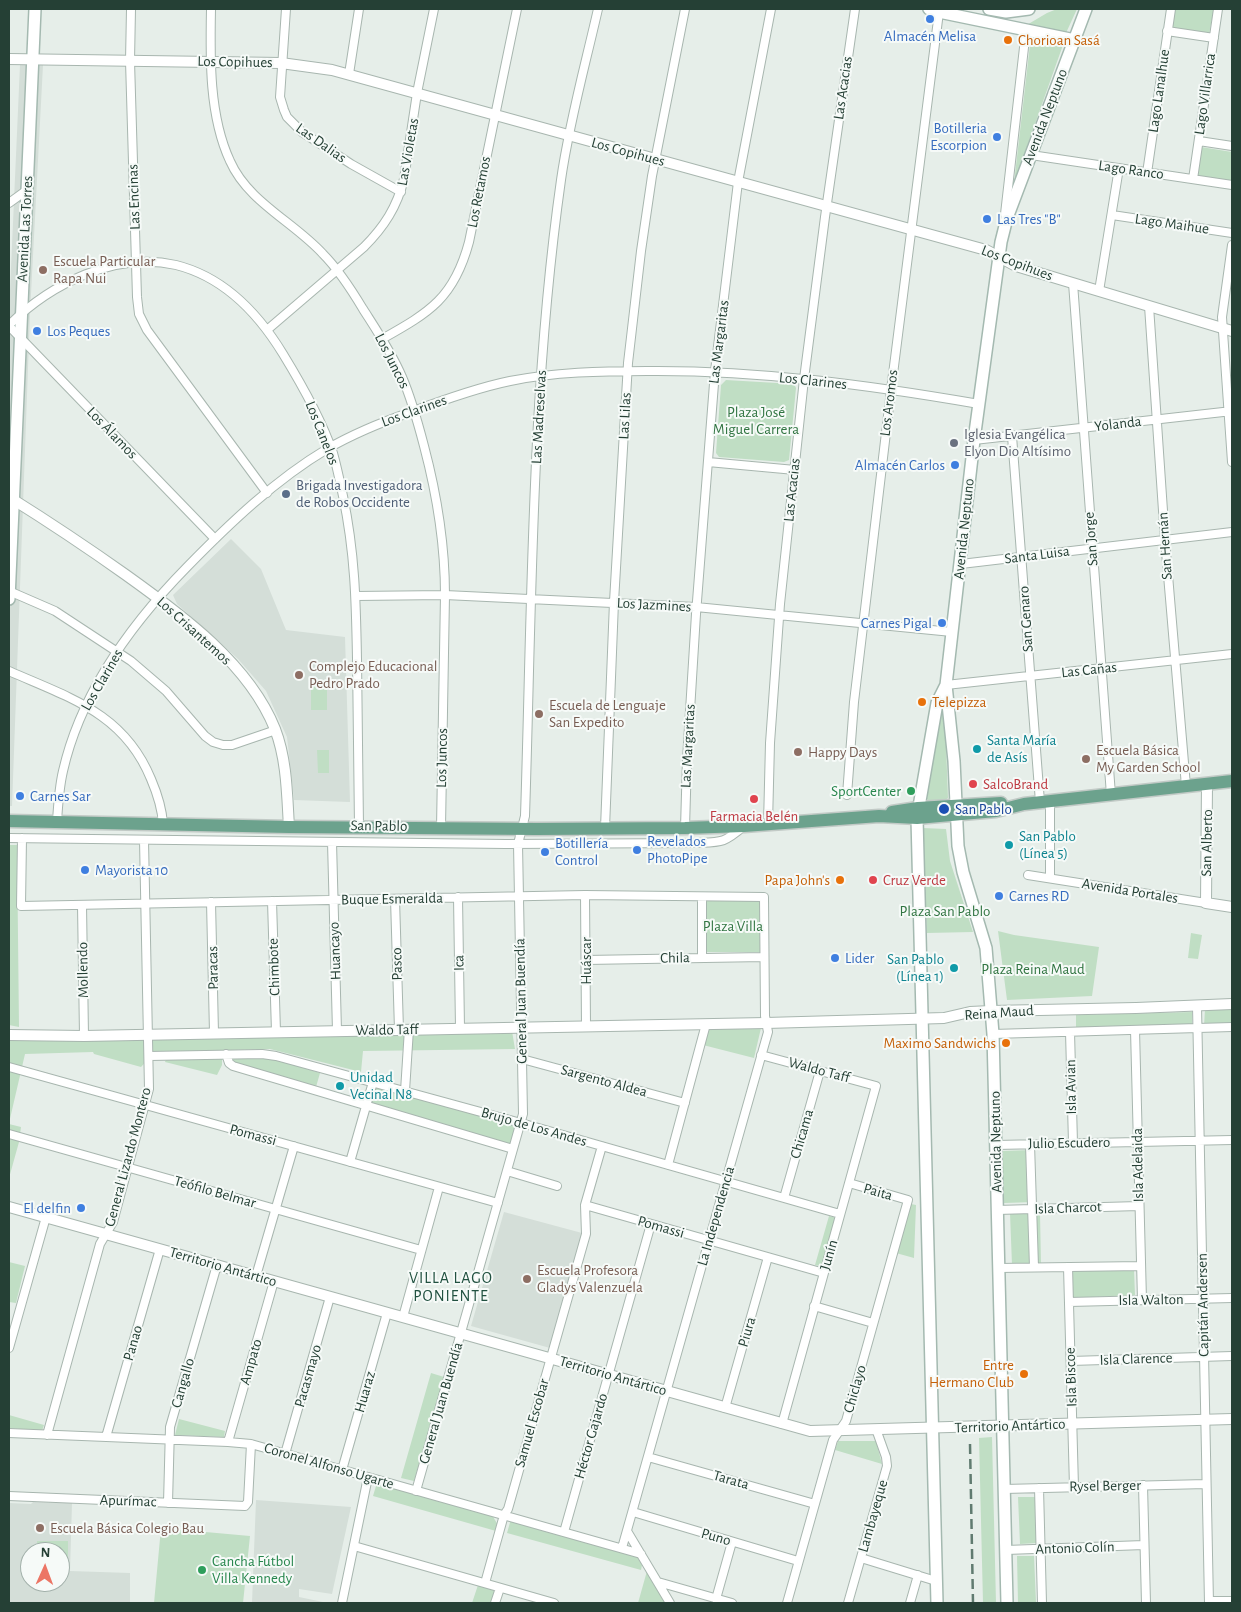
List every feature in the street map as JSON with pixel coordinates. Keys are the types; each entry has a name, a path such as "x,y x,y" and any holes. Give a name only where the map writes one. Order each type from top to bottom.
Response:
{"main road":[{"name":"Avenida Las Torres","path":"9,599 11,499 34,9"},
{"path":"990,9 1006,12 1030,9"},
{"name":"Avenida Neptuno","path":"1007,1603 993,1034 986,948 961,863 958,846 957,810 946,685 978,404 1005,226 1086,9"},
{"path":"934,11 1075,40"},
{"name":"Avenida Neptuno","path":"937,1603 917,813 937,703 946,685"},
{"name":"San Pablo","path":"9,821 290,827 686,828 744,826 880,816 898,810 917,813 957,810 998,803 1024,804 1232,781"}],"street":[{"name":"Las Encinas","path":"131,9 130,61 137,305 144,325 267,493"},
{"name":"Los Juncos","path":"211,9 210,62 216,111 222,140 229,160 237,174 253,194 314,244 337,270 382,339 402,376 414,410 433,483 444,556 441,828"},
{"name":"Las Dalias","path":"286,9 281,63 281,104 287,117 323,147 401,192"},
{"path":"349,74 359,9"},
{"name":"Las Violetas","path":"267,330 364,247 379,232 391,215 404,180 417,93 434,9"},
{"name":"Los Retamos","path":"382,339 411,323 440,301 449,290 466,256 517,9"},
{"name":"Las Madreselvas","path":"521,829 525,808 540,378 555,223 569,135 598,9"},
{"name":"Las Lilas","path":"605,828 614,602 628,371 640,259 654,159 685,9"},
{"name":"Las Margaritas","path":"686,828 687,759 696,607 715,372 738,182 770,9"},
{"name":"Las Acacias","path":"768,824 770,743 780,614 804,379 826,206 855,9"},
{"name":"Lago Lanalhue","path":"1146,172 1171,9"},
{"name":"Lago Villarrica","path":"1193,179 1218,9"},
{"name":"Los Aromos","path":"847,795 854,710 934,11"},
{"name":"Avenida Neptuno","path":"1005,226 1007,193 1026,30"},
{"path":"1167,31 1214,38"},
{"name":"Los Copihues","path":"9,59 281,63 349,74 986,250 1011,264 1228,329"},
{"path":"1199,141 1232,146"},
{"name":"Lago Ranco","path":"1030,155 1232,186"},
{"path":"1100,291 1119,168"},
{"path":"9,203 27,190"},
{"name":"Lago Maihue","path":"1112,215 1232,232"},
{"path":"1232,249 1222,317 1228,329 1232,462"},
{"name":"Los Canelos","path":"9,325 40,298 68,282 103,270 136,262 153,262 188,269 226,288 241,301 267,330 301,385 331,447 336,462 350,530 356,596 360,827"},
{"name":"San Jorge","path":"1073,283 1110,795"},
{"name":"San Hernán","path":"1149,306 1165,540 1186,786"},
{"name":"Los Álamos","path":"9,325 215,539"},
{"name":"Los Clarines","path":"57,822 62,773 72,738 86,706 95,687 117,652 158,598 215,539 267,493 306,462 331,447 372,427 414,410 510,381 628,371 715,372 804,379 978,404"},
{"name":"Yolanda","path":"974,440 1230,411"},
{"name":"San Genaro","path":"1012,436 1030,677 1045,802"},
{"path":"708,462 795,470"},
{"name":"Los Crisantemos","path":"11,499 77,540 158,598 203,635 233,665 257,696 276,730 283,760 290,827"},
{"name":"Santa Luisa","path":"961,564 1232,532"},
{"path":"9,591 55,611 117,652 157,683 175,700 205,736 213,742 222,745 232,745 276,730"},
{"name":"Los Jazmines","path":"356,596 444,595 614,602 780,614 952,632"},
{"name":"Las Cañas","path":"946,685 1232,654"},
{"path":"9,672 86,706 112,724 135,748 153,784 161,808 163,824"},
{"name":"San Alberto","path":"1206,903 1207,784"},
{"path":"1045,802 1050,878"},
{"name":"San Pablo","path":"9,838 518,844 718,842 731,837 744,826"},
{"name":"General Juan Buendía","path":"416,1491 524,1107 518,844 521,829"},
{"name":"Buque Esmeralda","path":"22,838 21,906 585,895 764,897"},
{"name":"General Lizardo Montero","path":"47,1435 100,1244 113,1222 146,1106 149,1089 144,840"},
{"name":"Huancayo","path":"332,842 337,1031"},
{"name":"Avenida Portales","path":"1028,875 1206,903 1232,905"},
{"name":"Huáscar","path":"585,895 586,1026"},
{"path":"702,896 702,958"},
{"name":"Ica","path":"458,897 460,1028"},
{"name":"La Independencia","path":"622,1548 768,1032 765,1016 764,897"},
{"name":"Pasco","path":"396,898 404,1030 405,1091"},
{"name":"Chimbote","path":"272,901 276,1032"},
{"name":"Paracas","path":"211,902 214,1033"},
{"name":"Mollendo","path":"82,905 84,1036"},
{"name":"Chila","path":"586,960 764,957"},
{"name":"Reina Maud","path":"766,1023 944,1018 970,1012 991,1011 1232,1004"},
{"name":"Capitán Andersen","path":"1197,1006 1201,1140 1208,1602"},
{"name":"Waldo Taff","path":"9,1035 148,1035 766,1023"},
{"path":"668,1165 706,1024"},
{"name":"Reina Maud","path":"993,1034 1232,1027"},
{"name":"Isla Adelaida","path":"1135,1030 1142,1300"},
{"name":"Isla Avian","path":"1070,1032 1072,1143"},
{"name":"Brujo de Los Andes","path":"226,1054 227,1061 232,1066 513,1149"},
{"name":"Brujo de Los Andes","path":"149,1056 226,1054 276,1056 521,1123 840,1214"},
{"name":"Waldo Taff","path":"762,1055 876,1086"},
{"name":"Sargento Aldea","path":"522,1059 685,1103"},
{"name":"Pomassi","path":"9,1067 498,1203"},
{"name":"Chicama","path":"784,1198 820,1070"},
{"path":"350,1162 373,1082"},
{"name":"Junín","path":"782,1424 876,1086"},
{"name":"Teófilo Belmar","path":"9,1134 421,1250"},
{"name":"Julio Escudero","path":"996,1145 1232,1140"},
{"path":"1030,1144 1034,1267"},
{"path":"256,1276 294,1146"},
{"name":"Samuel Escobar","path":"485,1583 586,1234 585,1205 602,1146"},
{"path":"507,1171 557,1186"},
{"name":"Paita","path":"849,1183 908,1200"},
{"path":"402,1317 439,1187"},
{"name":"Chiclayo","path":"787,1603 833,1440 846,1421 908,1200"},
{"name":"Pomassi","path":"585,1205 824,1273"},
{"name":"Isla Charcot","path":"997,1210 1139,1206"},
{"name":"Territorio Antártico","path":"9,1207 810,1431 1232,1420"},
{"path":"9,1348 46,1217"},
{"name":"Héctor Gajardo","path":"564,1532 650,1224"},
{"name":"Panao","path":"106,1437 160,1249"},
{"name":"Piura","path":"725,1408 768,1257"},
{"name":"Cangallo","path":"168,1503 170,1427 217,1265"},
{"path":"999,1268 1141,1266"},
{"name":"Isla Biscoe","path":"1068,1267 1074,1487"},
{"name":"Ampato","path":"228,1442 274,1281"},
{"name":"Pacasmayo","path":"285,1454 330,1297"},
{"name":"Isla Walton","path":"1069,1302 1232,1298"},
{"path":"814,1306 873,1323"},
{"name":"Huaraz","path":"342,1470 387,1313"},
{"name":"Isla Clarence","path":"1070,1361 1232,1356"},
{"name":"Lambayeque","path":"848,1603 887,1466 886,1457 876,1429"},
{"name":"Coronel Alfonso Ugarte","path":"9,1433 251,1444 641,1554"},
{"name":"Apurímac","path":"9,1496 246,1505 251,1444"},
{"name":"Tarata","path":"648,1457 815,1504"},
{"path":"345,1603 368,1477"},
{"name":"Rysel Berger","path":"1004,1488 1206,1484"},
{"path":"1143,1486 1146,1603"},
{"path":"1039,1488 1042,1603"},
{"name":"Puno","path":"632,1512 798,1562"},
{"path":"627,1531 670,1603"},
{"path":"716,1599 732,1542"},
{"name":"Antonio Colín","path":"1006,1550 1144,1545"},
{"path":"354,1546 554,1603"},
{"path":"861,1558 936,1581"},
{"path":"910,1603 918,1575"},
{"path":"658,1582 727,1603"},
{"path":"495,1603 500,1588"},
{"path":"1208,1602 1232,1601"}],"shaded area":[{"path":"20,65 43,65 30,313 12,806 9,806 9,313"},
{"name":"Complejo Educacional Pedro Prado","path":"231,539 261,569 286,630 345,637 350,802 294,800 287,737 266,691 238,659 177,604 173,595"},
{"name":"Escuela Profesora Gladys Valenzuela","path":"504,1212 582,1233 550,1348 471,1326"},
{"path":"256,1500 351,1507 332,1594 299,1589 299,1597 322,1603 252,1603"},
{"path":"9,1503 72,1503 70,1571 130,1573 130,1603 9,1603"}],"green space":[{"path":"1057,9 1077,9 1066,33 1025,26 1047,13"},
{"path":"1173,9 1214,9 1209,34 1170,29"},
{"path":"1031,36 1063,45 1014,183"},
{"path":"1201,147 1232,152 1232,182 1197,177"},
{"name":"Plaza José Miguel Carrera","path":"726,380 794,384 796,388 789,460 784,462 719,457 716,453 721,385"},
{"path":"311,682 327,682 327,710 311,710"},
{"path":"942,691 944,691 948,798 945,800 929,801 927,799"},
{"path":"317,750 329,750 329,773 318,773"},
{"name":"Plaza San Pablo","path":"923,828 946,829 950,861 973,932 927,933"},
{"path":"9,845 17,845 19,1027 9,1025"},
{"name":"Plaza Villa","path":"705,899 760,900 760,952 707,952"},
{"name":"Plaza Reina Maud","path":"998,931 1099,947 1092,996 1007,1000"},
{"path":"1191,933 1202,935 1198,959 1188,958"},
{"path":"1205,1009 1232,1009 1232,1025 1204,1026"},
{"path":"1192,1012 1192,1026 1076,1030 1076,1015"},
{"path":"761,1028 754,1058 703,1045 707,1029"},
{"path":"512,1031 515,1049 363,1051 361,1072 270,1049 155,1052 141,1067 94,1054 93,1052 25,1054 9,1123 9,1039"},
{"path":"222,1058 222,1065 217,1075 165,1062 166,1059"},
{"path":"271,1058 320,1073 316,1087 234,1064 233,1059"},
{"path":"374,1086 516,1125 510,1145 368,1104"},
{"path":"9,1124 21,1127 9,1178"},
{"path":"1032,1150 1034,1202 1004,1203 1002,1151"},
{"path":"911,1204 916,1205 914,1258 896,1253"},
{"path":"1010,1213 1040,1213 1041,1265 1012,1265"},
{"path":"829,1216 837,1218 823,1267 815,1265"},
{"path":"9,1262 25,1266 16,1303 9,1302"},
{"path":"1134,1270 1135,1295 1071,1298 1072,1271"},
{"path":"431,1373 444,1377 414,1481 401,1478"},
{"path":"9,1415 44,1425 42,1431 9,1428"},
{"path":"179,1419 225,1431 224,1437 175,1435"},
{"path":"992,1437 996,1603 983,1603 979,1438"},
{"path":"838,1441 876,1441 882,1464 835,1450"},
{"path":"381,1484 492,1515 498,1525 496,1531 373,1496 376,1486"},
{"path":"1018,1497 1036,1497 1037,1543 1020,1544"},
{"path":"511,1519 636,1555 642,1565 641,1570 507,1533"},
{"name":"Cancha Fútbol Villa Kennedy","path":"161,1528 250,1536 243,1603 154,1603"},
{"path":"37,1541 68,1541 68,1542"},
{"path":"1017,1556 1034,1556 1036,1602 1018,1603"},
{"path":"647,1571 665,1603 638,1603"},
{"path":"478,1585 496,1591 492,1603 472,1603"}],"railway":[{"path":"970,1444 973,1603"}],"place":[{"name":"Almacén Melisa","path":"930,19"},
{"name":"Chorioan Sasá","path":"1008,40"},
{"name":"Botilleria Escorpion","path":"997,137"},
{"name":"Las Tres \"B\"","path":"987,219"},
{"name":"Escuela Particular Rapa Nui","path":"43,270"},
{"name":"Los Peques","path":"37,331"},
{"name":"Iglesia Evangélica Elyon Dio Altísimo","path":"954,443"},
{"name":"Almacén Carlos","path":"955,465"},
{"name":"Brigada Investigadora de Robos Occidente","path":"286,494"},
{"name":"Carnes Pigal","path":"942,623"},
{"name":"Complejo Educacional Pedro Prado","path":"299,675"},
{"name":"Telepizza","path":"922,702"},
{"name":"Escuela de Lenguaje San Expedito","path":"539,714"},
{"name":"Santa María de Asís","path":"977,749"},
{"name":"Happy Days","path":"798,752"},
{"name":"Escuela Básica My Garden School","path":"1086,759"},
{"name":"SalcoBrand","path":"973,784"},
{"name":"SportCenter","path":"911,791"},
{"name":"Carnes Sar","path":"20,796"},
{"name":"Farmacia Belén","path":"754,799"},
{"name":"San Pablo","path":"944,809"},
{"name":"San Pablo (Línea 5)","path":"1009,845"},
{"name":"Revelados PhotoPipe","path":"637,850"},
{"name":"Botillería Control","path":"545,852"},
{"name":"Mayorista 10","path":"85,870"},
{"name":"Papa John's","path":"840,880"},
{"name":"Cruz Verde","path":"873,880"},
{"name":"Carnes RD","path":"999,896"},
{"name":"Lider","path":"835,958"},
{"name":"San Pablo (Línea 1)","path":"954,968"},
{"name":"Maximo Sandwichs","path":"1006,1043"},
{"name":"Unidad Vecinal N8","path":"340,1086"},
{"name":"El delfin","path":"81,1208"},
{"name":"Escuela Profesora Gladys Valenzuela","path":"527,1279"},
{"name":"Entre Hermano Club","path":"1024,1374"},
{"name":"Escuela Básica Colegio Bau","path":"40,1528"},
{"name":"Cancha Fútbol Villa Kennedy","path":"202,1570"}],"district":[{"name":"VILLA LAGO PONIENTE","path":"451,1287"}]}
